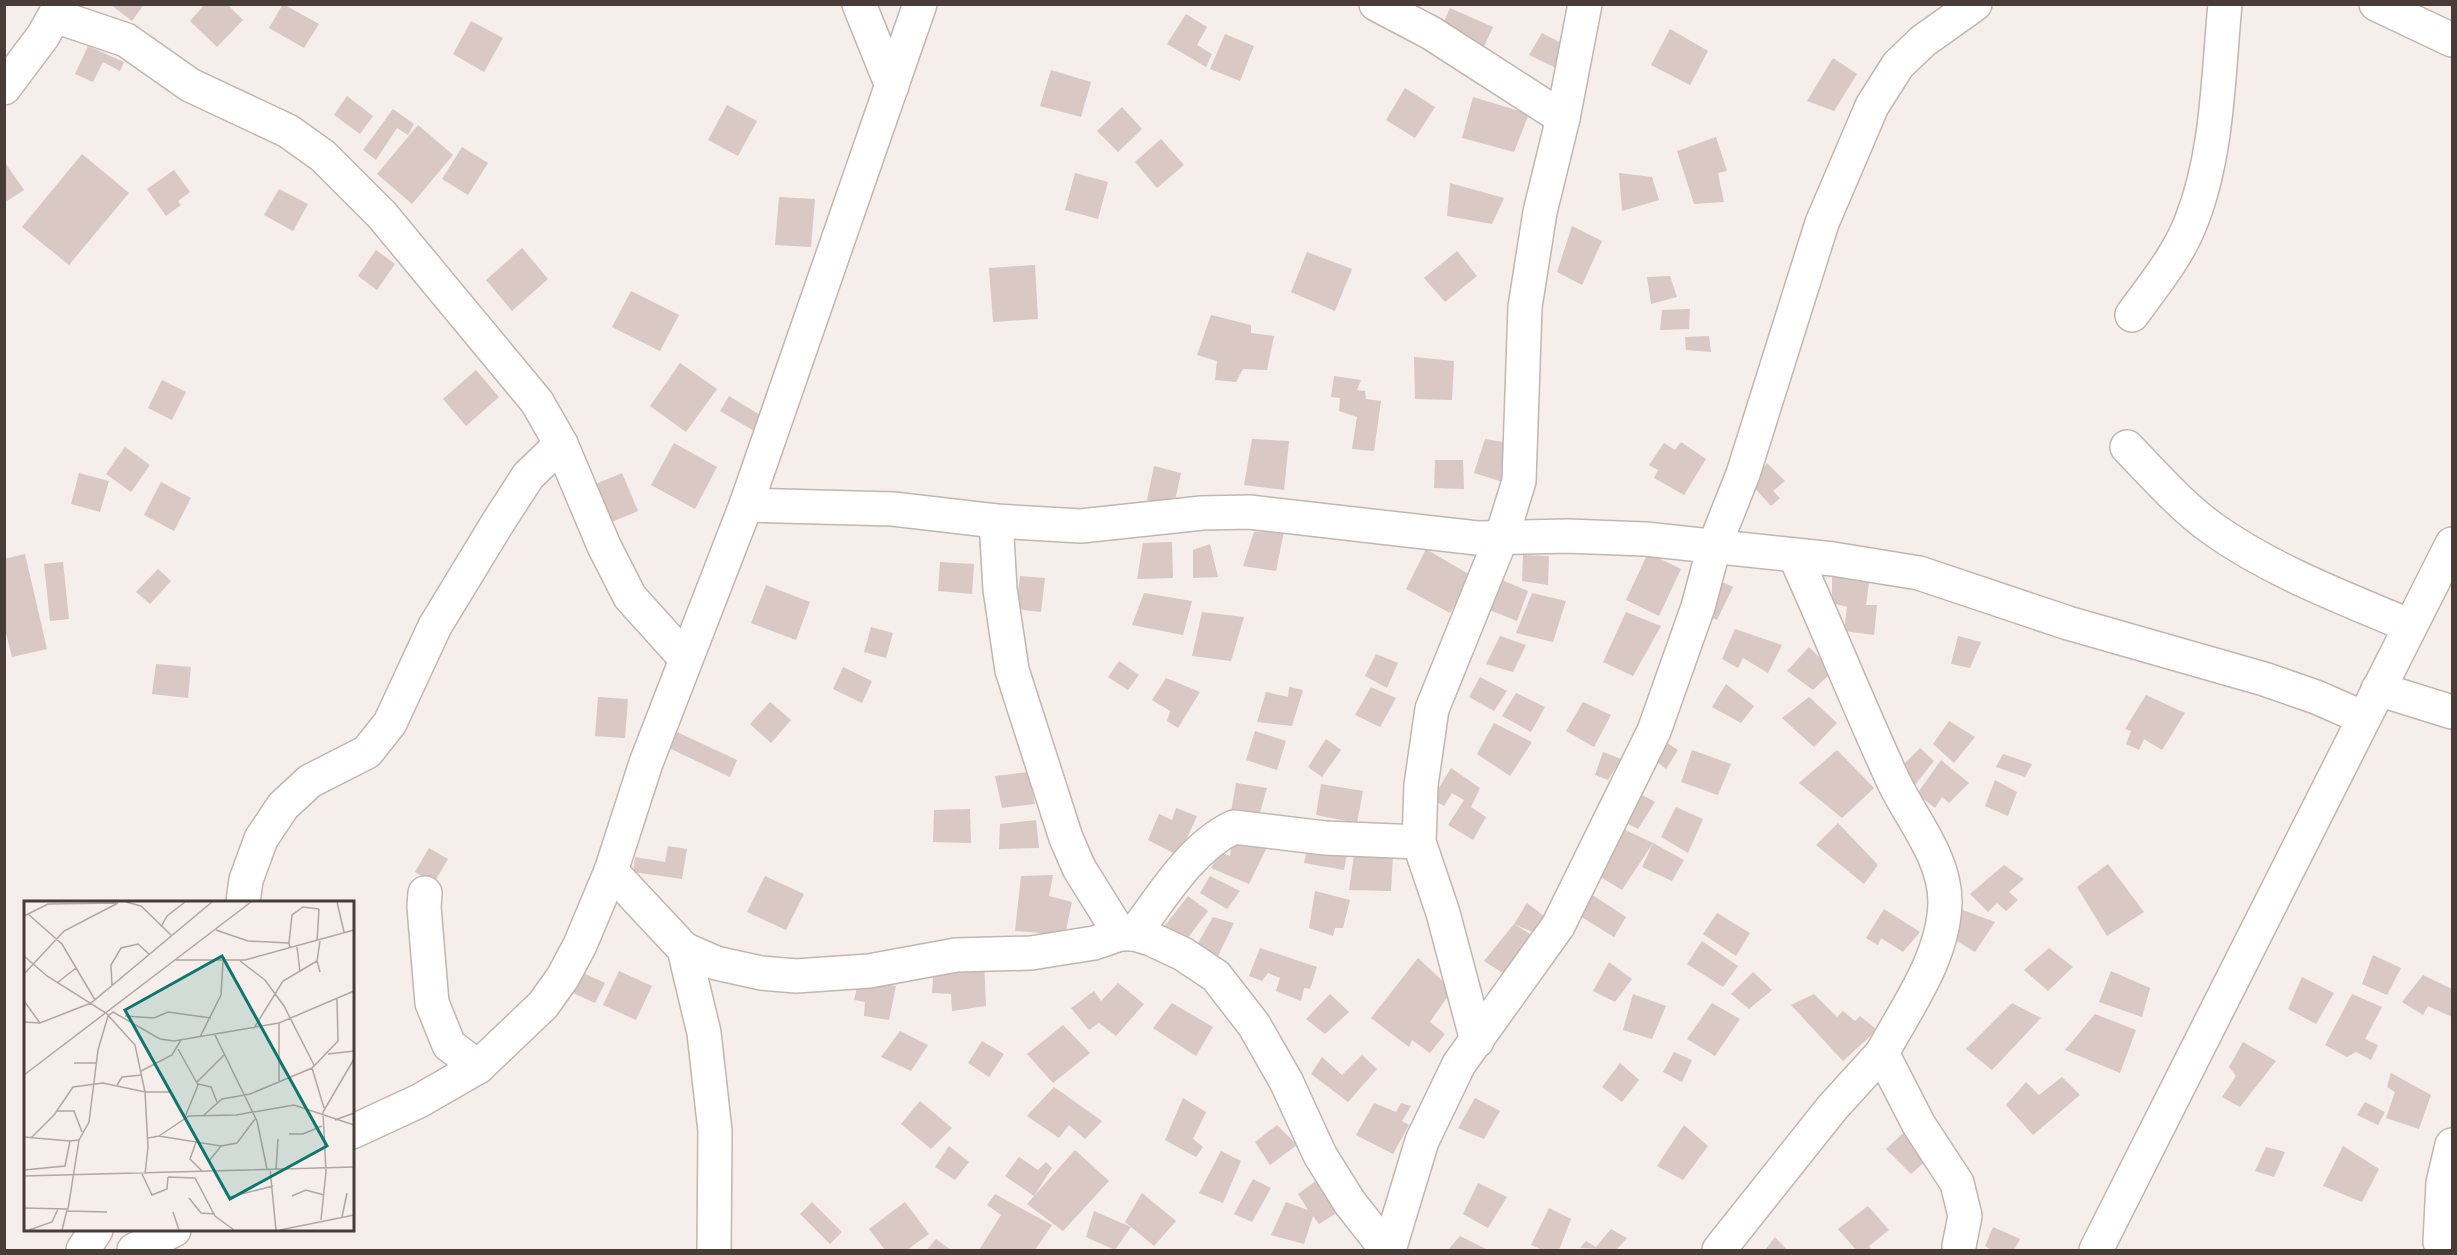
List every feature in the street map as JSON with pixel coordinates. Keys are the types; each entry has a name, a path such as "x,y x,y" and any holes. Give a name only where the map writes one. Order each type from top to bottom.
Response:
{"street":[{"path":"859,4 892,86"},
{"path":"354,1131 419,1101 478,1067 543,1005 563,977 580,945 611,871 646,763 746,505 920,4"},
{"path":"1376,4 1421,27 1563,118"},
{"path":"1477,1041 1443,913 1419,842 1421,785 1432,709 1502,536 1519,481 1525,308 1540,212 1563,118 1585,4"},
{"path":"1388,1251 1422,1141 1459,1064 1558,926 1654,731 1698,607 1714,547 1743,474 1822,223 1872,106 1898,65 1923,41 1975,4"},
{"path":"2132,315 2169,263 2191,224 2208,172 2225,4"},
{"path":"2376,4 2452,40"},
{"path":"4,88 58,10 126,40 190,85 288,131 323,156 414,250 537,402 561,444 604,546 630,597 686,659"},
{"path":"243,901 246,880 261,839 283,806 310,781 368,752 390,723 435,626 497,524 528,476 561,444"},
{"path":"2127,447 2213,528 2320,586 2410,626"},
{"path":"746,505 893,509 996,521 1081,526 1202,513 1249,512 1322,518 1412,532 1477,538 1502,536 1645,539 1887,566 1919,573 2068,623 2264,680 2316,697 2364,718"},
{"path":"996,521 1000,589 1012,670 1066,838 1079,868 1127,934 1183,954 1216,976 1254,1025 1286,1081 1320,1155 1350,1203 1388,1251"},
{"path":"2096,1251 2452,544"},
{"path":"1719,1251 1832,1108 1882,1053 1931,963 1941,930 1945,902 1941,874 1922,831 1893,781 1794,556"},
{"path":"2378,689 2452,712"},
{"path":"611,871 684,949 716,963 761,973 796,976 869,971 956,955 1031,953 1094,943 1127,934 1186,867 1222,832 1234,826 1325,838 1419,842"},
{"path":"425,893 424,907 432,1003 449,1045 478,1067"},
{"path":"684,949 704,1033 715,1131 714,1251"},
{"path":"1882,1053 1919,1125 1957,1183 1965,1216 1959,1246"},
{"path":"2440,1242 2443,1183 2452,1145"},
{"path":"83,1251 95,1231"},
{"path":"134,1251 172,1231"}],"building":[{"path":"110,4 144,4 132,21"},
{"path":"205,4 227,4 243,20 217,47 190,21"},
{"path":"283,4 319,24 304,48 269,28"},
{"path":"1450,8 1493,27 1482,51 1441,28"},
{"path":"1186,14 1207,27 1197,45 1212,54 1206,67 1167,44"},
{"path":"471,21 503,38 484,72 453,54"},
{"path":"1670,29 1708,51 1690,85 1651,65"},
{"path":"1542,33 1569,47 1556,68 1529,55"},
{"path":"1225,34 1254,46 1240,81 1210,69"},
{"path":"88,46 124,62 120,71 103,62 93,82 75,74"},
{"path":"1833,58 1857,74 1834,111 1807,101"},
{"path":"1051,70 1091,82 1081,117 1040,106"},
{"path":"1405,88 1435,107 1415,138 1386,120"},
{"path":"347,96 373,116 360,134 334,115"},
{"path":"1473,97 1529,114 1514,152 1462,138"},
{"path":"727,105 757,121 738,156 708,140"},
{"path":"1122,107 1142,129 1118,152 1097,131"},
{"path":"393,109 414,124 408,135 397,128 376,160 363,150"},
{"path":"418,125 453,155 412,204 377,174"},
{"path":"1716,137 1727,171 1718,173 1724,202 1694,204 1677,151"},
{"path":"1161,139 1184,165 1157,188 1135,162"},
{"path":"462,147 488,163 468,195 442,179"},
{"path":"82,154 129,193 69,265 22,227"},
{"path":"4,161 24,190 4,203"},
{"path":"174,170 190,192 178,201 181,205 166,216 147,189"},
{"path":"1075,173 1108,182 1098,219 1065,210"},
{"path":"1619,173 1652,177 1659,200 1622,211"},
{"path":"1450,183 1504,198 1492,224 1447,216"},
{"path":"279,189 308,204 293,231 264,215"},
{"path":"779,197 815,199 811,247 775,245"},
{"path":"1572,226 1602,241 1582,285 1557,272"},
{"path":"522,248 548,279 512,311 486,280"},
{"path":"376,250 395,264 377,290 358,276"},
{"path":"1457,251 1477,276 1445,302 1424,278"},
{"path":"1307,252 1352,269 1335,311 1291,292"},
{"path":"1035,265 1038,319 993,322 989,268"},
{"path":"1670,276 1677,297 1651,304 1647,277"},
{"path":"631,291 679,315 660,351 612,327"},
{"path":"1690,309 1689,329 1660,330 1662,310"},
{"path":"1211,315 1251,325 1251,333 1274,336 1267,370 1243,369 1236,382 1215,380 1217,361 1197,355"},
{"path":"1709,336 1711,352 1686,350 1685,337"},
{"path":"1414,357 1454,361 1452,400 1415,399"},
{"path":"680,363 717,389 686,432 650,406"},
{"path":"476,370 499,397 466,426 443,399"},
{"path":"1334,376 1361,380 1357,390 1365,391 1366,399 1381,401 1374,451 1352,449 1357,417 1339,411 1340,398 1331,397"},
{"path":"162,380 186,392 172,420 148,408"},
{"path":"729,396 765,418 756,432 720,411"},
{"path":"1252,439 1289,441 1284,490 1244,485"},
{"path":"1485,439 1514,444 1506,483 1474,473"},
{"path":"1681,442 1706,459 1684,495 1654,478 1658,470 1649,465 1664,443 1675,450"},
{"path":"674,443 717,467 695,509 651,485"},
{"path":"125,447 150,465 131,492 106,474"},
{"path":"1435,460 1463,460 1464,489 1434,488"},
{"path":"1767,463 1785,481 1773,491 1780,498 1771,506 1751,484"},
{"path":"1154,466 1181,473 1174,505 1147,500"},
{"path":"79,473 109,481 100,512 71,504"},
{"path":"622,473 638,511 602,526 586,488"},
{"path":"161,482 191,498 174,531 144,515"},
{"path":"1284,531 1276,571 1243,566 1254,532"},
{"path":"1172,542 1173,578 1137,579 1143,543"},
{"path":"1210,544 1218,577 1193,578 1193,550"},
{"path":"1426,549 1472,576 1450,613 1406,589"},
{"path":"1648,553 1681,569 1659,616 1626,600"},
{"path":"25,554 47,649 12,657 4,625 4,559"},
{"path":"1523,555 1549,556 1548,585 1522,581"},
{"path":"63,562 69,619 50,621 44,564"},
{"path":"940,562 974,564 972,594 938,591"},
{"path":"158,569 171,581 150,604 136,592"},
{"path":"1832,573 1870,575 1866,605 1877,605 1874,635 1844,631 1847,607 1832,603"},
{"path":"1020,576 1045,578 1041,612 1016,609"},
{"path":"1495,577 1528,591 1517,621 1487,609"},
{"path":"1718,580 1733,587 1717,620 1702,614"},
{"path":"766,585 810,602 796,640 751,623"},
{"path":"1144,593 1192,601 1183,635 1132,625"},
{"path":"1532,593 1566,601 1553,642 1516,633"},
{"path":"1202,612 1244,617 1231,661 1192,656"},
{"path":"1626,612 1661,626 1633,676 1603,662"},
{"path":"871,627 893,633 886,658 864,652"},
{"path":"1735,629 1782,645 1768,673 1743,658 1738,668 1722,659"},
{"path":"1500,636 1526,645 1513,672 1486,664"},
{"path":"1958,636 1981,642 1970,668 1951,664"},
{"path":"1809,647 1833,671 1813,690 1787,671"},
{"path":"1376,654 1398,663 1387,688 1365,676"},
{"path":"1119,661 1139,675 1128,690 1108,677"},
{"path":"156,664 191,667 188,698 152,694"},
{"path":"843,667 872,681 862,703 833,689"},
{"path":"1480,677 1507,691 1494,711 1469,697"},
{"path":"1166,678 1200,692 1178,728 1167,721 1170,711 1152,700"},
{"path":"1726,684 1754,706 1741,723 1712,707"},
{"path":"1289,687 1303,690 1292,726 1257,722 1266,692 1288,697"},
{"path":"1371,687 1396,698 1380,727 1355,715"},
{"path":"1516,693 1545,707 1531,732 1502,716"},
{"path":"2146,695 2185,713 2162,750 2144,739 2139,750 2126,744 2131,731 2125,729"},
{"path":"598,697 628,699 625,738 595,736"},
{"path":"1809,697 1837,723 1814,747 1782,718"},
{"path":"770,702 791,720 771,743 750,724"},
{"path":"1583,702 1611,715 1594,747 1566,731"},
{"path":"1949,721 1975,737 1954,763 1933,744"},
{"path":"1494,723 1532,742 1510,776 1477,754"},
{"path":"1255,731 1286,741 1277,770 1246,760"},
{"path":"677,732 737,760 730,777 669,748"},
{"path":"1326,739 1341,750 1322,777 1308,767"},
{"path":"1664,741 1678,750 1666,769 1652,758"},
{"path":"1920,748 1934,761 1915,785 1900,768"},
{"path":"1692,750 1731,764 1718,795 1681,782"},
{"path":"1837,750 1874,788 1842,818 1799,783"},
{"path":"1603,752 1621,759 1608,780 1595,775"},
{"path":"2003,754 2032,764 2025,777 1996,767"},
{"path":"1941,760 1969,783 1949,803 1942,797 1935,808 1917,794"},
{"path":"1451,768 1480,788 1471,807 1486,817 1473,840 1448,825 1464,800 1452,793 1444,806 1432,799"},
{"path":"1028,772 1035,804 1002,808 995,776"},
{"path":"1995,780 2017,792 2008,816 1985,806"},
{"path":"1236,783 1267,788 1257,823 1230,818"},
{"path":"1321,784 1363,791 1357,823 1316,815"},
{"path":"1637,792 1655,802 1638,829 1620,820"},
{"path":"1676,807 1703,819 1688,853 1661,837"},
{"path":"1176,808 1197,816 1179,856 1148,840 1159,814 1172,820"},
{"path":"970,809 971,843 933,842 934,810"},
{"path":"1036,820 1039,848 999,849 1000,824"},
{"path":"1838,823 1878,865 1864,884 1816,845"},
{"path":"1619,827 1653,843 1622,890 1594,873"},
{"path":"1233,834 1269,843 1249,884 1211,868 1220,852 1230,856"},
{"path":"1309,841 1348,849 1344,870 1304,863"},
{"path":"1653,843 1684,860 1672,881 1642,867"},
{"path":"668,846 687,849 682,879 633,872 635,857 665,862"},
{"path":"429,848 448,859 434,883 415,872"},
{"path":"1354,855 1393,855 1391,891 1349,890"},
{"path":"2108,864 2144,912 2107,936 2077,887"},
{"path":"2004,865 2024,879 2009,892 2018,900 2006,911 1997,903 1988,912 1970,894"},
{"path":"1053,875 1049,896 1072,902 1065,935 1015,931 1021,876"},
{"path":"765,876 804,894 786,930 747,912"},
{"path":"1210,876 1240,891 1227,909 1200,893"},
{"path":"1315,891 1350,900 1343,928 1335,928 1333,936 1309,928"},
{"path":"1591,894 1626,917 1614,937 1580,916"},
{"path":"1188,896 1208,911 1184,943 1163,928"},
{"path":"1527,903 1545,917 1535,933 1514,924"},
{"path":"1884,909 1920,932 1903,952 1881,938 1878,945 1866,938"},
{"path":"1960,909 1995,922 1975,952 1947,935"},
{"path":"1717,913 1750,933 1736,956 1703,934"},
{"path":"1213,917 1234,923 1218,956 1197,945"},
{"path":"1514,924 1541,941 1512,979 1484,961"},
{"path":"1702,941 1738,966 1723,987 1687,964"},
{"path":"1260,948 1317,967 1310,989 1304,988 1301,1001 1276,991 1280,978 1268,973 1262,981 1249,976"},
{"path":"2049,948 2073,967 2048,991 2024,970"},
{"path":"2373,955 2401,968 2387,995 2362,984"},
{"path":"1418,958 1452,990 1430,1022 1445,1034 1430,1053 1412,1040 1409,1047 1371,1018"},
{"path":"984,960 986,1006 952,1011 951,994 932,993 934,965"},
{"path":"1609,962 1632,979 1615,1002 1593,991"},
{"path":"579,971 605,983 595,1003 569,991"},
{"path":"619,971 652,986 636,1020 603,1005"},
{"path":"2111,971 2150,988 2142,1017 2099,1002"},
{"path":"1753,972 1772,990 1749,1009 1731,994"},
{"path":"2423,975 2452,989 2452,1017 2428,1006 2423,1015 2402,1002"},
{"path":"2302,977 2334,993 2316,1024 2288,1009"},
{"path":"859,979 896,986 889,1020 864,1016 865,1002 854,1000"},
{"path":"1118,983 1144,1004 1116,1036 1099,1023 1089,1030 1071,1008 1094,991 1101,1001"},
{"path":"1330,994 1349,1012 1325,1034 1306,1019"},
{"path":"1633,994 1666,1006 1652,1039 1623,1030"},
{"path":"1814,994 1837,1017 1843,1011 1855,1021 1860,1016 1877,1030 1843,1061 1791,1005"},
{"path":"2352,994 2382,1007 2365,1039 2378,1045 2371,1060 2356,1052 2347,1057 2325,1045"},
{"path":"1172,1003 1213,1027 1196,1056 1153,1028"},
{"path":"1712,1003 1740,1019 1715,1056 1687,1039"},
{"path":"2012,1003 2041,1018 1992,1070 1966,1049"},
{"path":"2095,1014 2136,1030 2120,1073 2065,1050"},
{"path":"1063,1025 1090,1053 1053,1083 1027,1054"},
{"path":"900,1031 928,1045 911,1071 881,1057"},
{"path":"982,1041 1004,1054 989,1077 968,1063"},
{"path":"2243,1042 2276,1061 2240,1107 2222,1097 2236,1076 2229,1067"},
{"path":"1674,1052 1692,1060 1682,1082 1663,1072"},
{"path":"1362,1055 1377,1069 1348,1102 1311,1074 1322,1057 1342,1075"},
{"path":"1620,1063 1639,1080 1622,1102 1602,1087"},
{"path":"2391,1073 2431,1095 2419,1129 2386,1118 2395,1092 2387,1087"},
{"path":"2062,1077 2080,1095 2033,1135 2006,1105 2026,1082 2039,1095"},
{"path":"1054,1087 1102,1121 1085,1139 1069,1125 1059,1138 1027,1116"},
{"path":"1183,1098 1206,1112 1193,1139 1203,1147 1196,1157 1165,1140"},
{"path":"1475,1098 1500,1111 1484,1139 1458,1128"},
{"path":"920,1101 952,1128 931,1149 901,1124"},
{"path":"2365,1102 2385,1112 2378,1125 2357,1115"},
{"path":"1374,1103 1396,1112 1401,1103 1411,1106 1402,1121 1409,1125 1393,1154 1356,1135"},
{"path":"1277,1125 1297,1145 1270,1165 1255,1142"},
{"path":"1684,1125 1708,1146 1683,1180 1657,1166"},
{"path":"1912,1125 1936,1152 1911,1174 1886,1149"},
{"path":"949,1146 969,1162 955,1180 935,1167"},
{"path":"2343,1146 2379,1169 2362,1202 2323,1186"},
{"path":"2266,1147 2285,1152 2274,1177 2255,1171"},
{"path":"1075,1150 1109,1181 1063,1231 1027,1204"},
{"path":"1221,1151 1241,1161 1223,1203 1199,1193"},
{"path":"1019,1157 1038,1170 1046,1162 1052,1168 1034,1196 1005,1176"},
{"path":"1320,1178 1343,1209 1319,1224 1313,1216 1304,1244 1271,1235 1286,1202 1308,1210 1298,1194"},
{"path":"1253,1179 1271,1188 1252,1222 1234,1214"},
{"path":"1478,1183 1507,1197 1488,1228 1463,1214"},
{"path":"1142,1193 1176,1221 1154,1246 1125,1222"},
{"path":"995,1194 1052,1225 1035,1250 979,1250 1001,1215 987,1205"},
{"path":"812,1202 842,1232 830,1244 800,1214"},
{"path":"905,1202 929,1234 907,1250 885,1250 869,1229"},
{"path":"1868,1206 1889,1230 1869,1246 1872,1250 1856,1250 1838,1229"},
{"path":"1549,1208 1571,1219 1559,1250 1543,1250 1531,1245"},
{"path":"1094,1211 1131,1227 1115,1250 1086,1237"},
{"path":"1993,1227 2020,1239 2014,1250 1991,1250 1985,1246"},
{"path":"1611,1229 1627,1238 1616,1250 1580,1248 1586,1241 1596,1247"},
{"path":"1460,1236 1488,1250 1448,1250"},
{"path":"1775,1237 1787,1250 1765,1250"},
{"path":"936,1239 951,1250 927,1250"}]}
